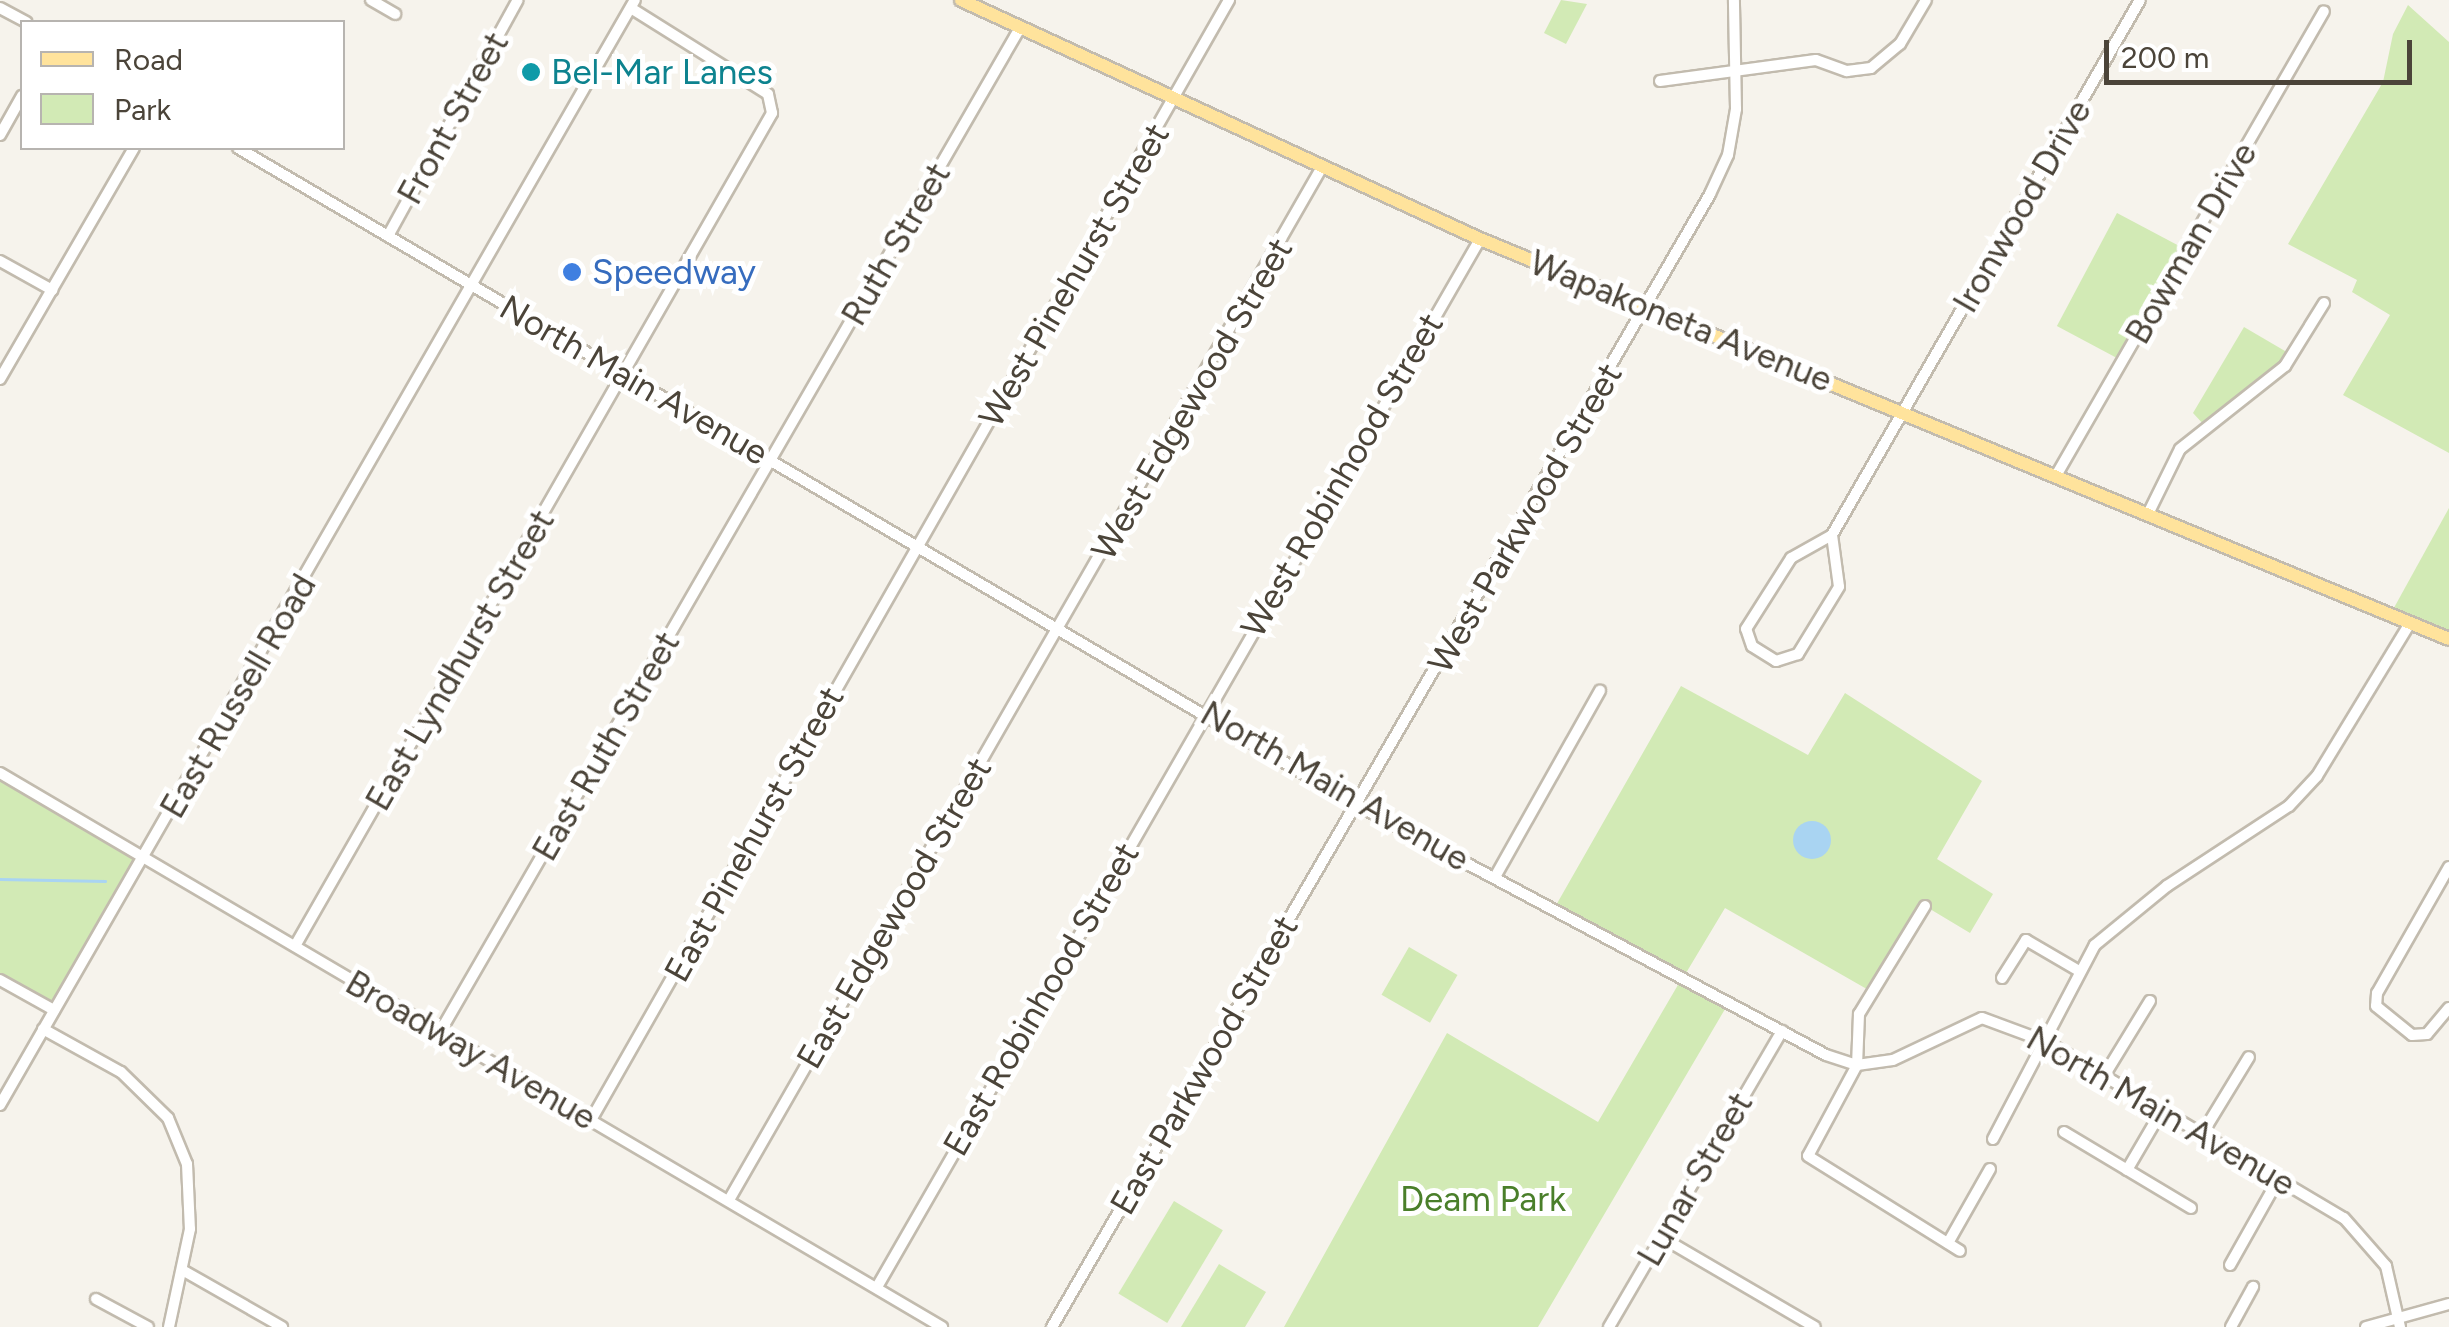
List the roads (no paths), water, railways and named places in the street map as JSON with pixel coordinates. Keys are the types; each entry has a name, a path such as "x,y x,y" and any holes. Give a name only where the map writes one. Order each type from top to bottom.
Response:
{"main road":[{"name":"Wapakoneta Avenue","path":"961,0 1321,170 1480,239 2449,639"}],"street":[{"path":"370,0 395,14"},
{"name":"Front Street","path":"388,236 518,0"},
{"name":"West Pinehurst Street","path":"918,548 1229,0"},
{"name":"West Parkwood Street","path":"1358,805 1647,308 1728,155 1736,109 1734,0"},
{"path":"1660,81 1816,60 1848,71 1871,68 1900,44 1926,0"},
{"name":"Ironwood Drive","path":"1832,535 2140,0"},
{"name":"East Lyndhurst Street","path":"295,946 772,113 769,101 633,4"},
{"name":"East Russell Road","path":"0,1104 474,287 633,4"},
{"path":"0,8 22,20"},
{"name":"Bowman Drive","path":"2057,474 2324,11"},
{"name":"Ruth Street","path":"772,461 1020,28"},
{"path":"0,135 20,100"},
{"path":"0,379 133,150"},
{"name":"North Main Avenue","path":"241,150 918,548 1205,711 1358,805 1782,1031 1857,1066 1892,1060 1982,1018 2046,1042 2279,1178 2362,1233 2386,1266 2399,1323"},
{"name":"West Edgewood Street","path":"1060,627 1321,170"},
{"name":"West Robinhood Street","path":"1205,711 1480,239"},
{"path":"0,261 52,290"},
{"path":"2148,514 2180,450 2284,366 2324,303"},
{"name":"East Ruth Street","path":"440,1032 772,461"},
{"path":"1832,535 1839,587 1798,654 1776,661 1752,646 1746,630 1791,558 1832,535"},
{"name":"East Pinehurst Street","path":"590,1120 918,548"},
{"path":"1992,1140 2046,1042 2079,971 2114,924 2289,806 2317,776 2410,623"},
{"name":"East Edgewood Street","path":"729,1200 1060,627"},
{"path":"1495,877 1600,691"},
{"name":"East Robinhood Street","path":"876,1287 1205,711"},
{"name":"Broadway Avenue","path":"0,774 942,1327"},
{"name":"East Parkwood Street","path":"1052,1327 1358,805"},
{"path":"2449,866 2377,993 2384,1018 2412,1035 2427,1034 2449,1008"},
{"path":"1925,906 1859,1014 1857,1066 1808,1156 1960,1251"},
{"path":"2002,978 2026,940 2079,971"},
{"path":"0,980 54,1010"},
{"path":"2104,1076 2150,1001"},
{"path":"43,1029 122,1072 168,1118 187,1164 184,1271 170,1327"},
{"name":"Lunar Street","path":"1609,1327 1782,1031"},
{"path":"2202,1134 2249,1058"},
{"path":"2126,1170 2162,1110"},
{"path":"2064,1132 2191,1208"},
{"path":"1948,1243 1990,1169"},
{"path":"2230,1265 2279,1178"},
{"path":"1660,1237 1815,1327"},
{"path":"184,1271 282,1327"},
{"path":"2231,1327 2253,1287"},
{"path":"96,1299 148,1327"},
{"path":"2366,1327 2399,1323 2449,1304"}],"water":[{"path":"1812,821 1825,827 1831,840 1825,853 1812,859 1799,853 1793,840 1799,827"}],"waterway":[{"path":"0,879 105,881"}],"place":[{"name":"Bel-Mar Lanes","path":"531,72"},
{"name":"Speedway","path":"572,272"}],"park label":[{"name":"Deam Park","path":"1483,1199"}]}
